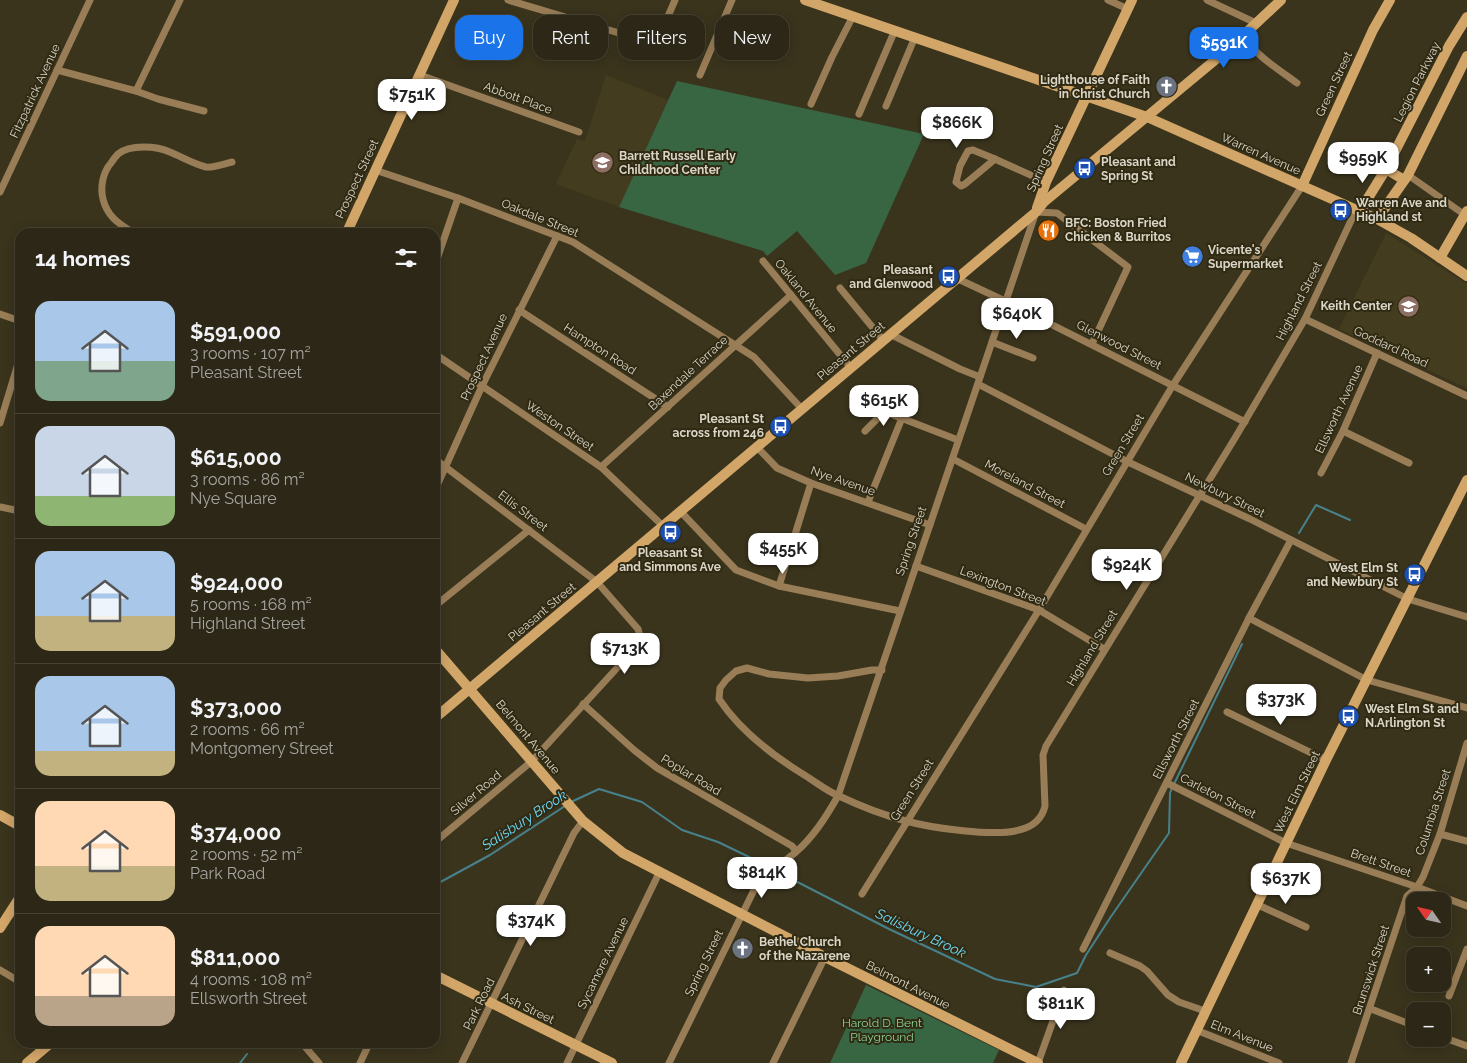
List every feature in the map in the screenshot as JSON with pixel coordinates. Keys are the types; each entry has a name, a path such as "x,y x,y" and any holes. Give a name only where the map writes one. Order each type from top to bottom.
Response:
{"street":[{"name":"Fitzpatrick Avenue","path":"0,192 90,0"},
{"path":"136,91 180,0"},
{"name":"Prospect Street","path":"349,228 454,0"},
{"path":"508,0 656,44 675,0"},
{"path":"700,75 732,0"},
{"name":"Warren Avenue","path":"806,0 1147,117 1377,219 1411,238 1467,276"},
{"path":"1108,0 1130,4"},
{"path":"1207,0 1256,23"},
{"name":"Pleasant Street","path":"440,714 1036,212 1044,202 1242,37 1280,0"},
{"name":"Green Street","path":"862,894 1039,610 1174,385 1302,186 1373,30 1390,0"},
{"name":"Spring Street","path":"670,1063 754,888 777,866 796,852 820,827 838,796 1046,182 1130,4"},
{"path":"812,104 832,57 854,16"},
{"name":"Legion Parkway","path":"1358,210 1386,170 1449,46 1466,21"},
{"path":"859,114 894,30"},
{"path":"886,106 915,37"},
{"path":"1242,37 1273,68 1297,83"},
{"path":"1377,219 1406,178 1467,56"},
{"path":"57,70 204,111"},
{"name":"Abbott Place","path":"420,75 579,132"},
{"path":"126,228 115,221 107,211 102,196 102,184 107,168 119,153 131,149 150,147 168,151 189,162 208,168 232,162"},
{"path":"995,159 965,184 961,186 956,182 960,166 968,151 973,150 995,159 1046,182"},
{"name":"Oakdale Street","path":"375,170 458,198 557,236 588,251 754,357 801,408"},
{"path":"1386,170 1406,178 1466,213 1440,258"},
{"path":"440,250 458,198"},
{"name":"Highland Street","path":"882,670 808,678 769,674 747,668 736,671 726,680 720,688 719,700 743,729 776,757 838,796 907,821 953,829 994,832 1018,830 1034,824 1043,814 1046,800 1043,755 1046,746 1199,494 1245,422 1305,319 1358,210"},
{"path":"1036,212 1057,213 1128,267 1092,344"},
{"name":"Prospect Avenue","path":"440,480 482,386 557,236"},
{"name":"Oakland Avenue","path":"763,261 851,368"},
{"name":"Glenwood Street","path":"956,278 1092,344 1245,422"},
{"path":"840,288 887,337"},
{"name":"Baxendale Terrace","path":"601,467 791,295"},
{"name":"Hampton Road","path":"519,310 668,407"},
{"path":"0,314 15,319"},
{"name":"Goddard Road","path":"1305,319 1467,396"},
{"name":"Newbury Street","path":"887,337 960,369 1128,462 1199,494 1408,599 1467,617"},
{"path":"992,342 1034,358"},
{"name":"Ellsworth Avenue","path":"1321,474 1343,431 1377,353"},
{"name":"Weston Street","path":"440,357 601,467 663,526"},
{"path":"0,423 15,374"},
{"path":"865,431 882,414 888,413 958,440"},
{"path":"868,502 902,418"},
{"path":"1343,431 1409,463"},
{"name":"Nye Avenue","path":"757,447 777,468 811,483 930,525"},
{"name":"Moreland Street","path":"953,458 1086,529"},
{"name":"Ellis Street","path":"440,463 597,582 638,629 640,636 638,645 584,704"},
{"name":"West Elm Street","path":"1181,1063 1326,760 1467,480"},
{"path":"779,586 811,483"},
{"path":"0,507 15,511"},
{"path":"681,512 736,570 779,586 900,611"},
{"path":"440,602 529,530"},
{"name":"Ellsworth Street","path":"1083,949 1136,841 1171,785 1248,618 1291,540"},
{"name":"Lexington Street","path":"916,566 1039,610 1104,649"},
{"path":"1248,618 1367,680 1467,708"},
{"name":"Belmont Avenue","path":"440,655 584,821 623,853 825,957 1038,1063"},
{"name":"Silver Road","path":"440,838 532,761 584,704"},
{"name":"Poplar Road","path":"584,704 634,750 657,768 792,846 796,852"},
{"path":"1227,712 1326,760"},
{"name":"Columbia Street","path":"1417,887 1423,877 1440,834 1467,743"},
{"name":"Carleton Street","path":"1171,785 1286,843"},
{"path":"0,815 15,823"},
{"name":"Park Road","path":"462,1063 574,833 584,821"},
{"path":"1440,834 1467,841"},
{"name":"Brett Street","path":"1286,843 1417,887 1467,906"},
{"name":"Sycamore Avenue","path":"567,1063 659,872"},
{"name":"Brunswick Street","path":"1351,1063 1371,1009 1407,896 1417,887"},
{"path":"1256,904 1306,927"},
{"path":"0,928 15,905"},
{"path":"1449,996 1467,949"},
{"path":"1110,953 1147,971 1168,995 1180,1002 1205,1011"},
{"path":"773,1063 825,957"},
{"path":"0,970 15,979"},
{"name":"Ash Street","path":"440,978 612,1063"},
{"path":"1038,1063 1064,990"},
{"path":"1371,1009 1406,1023"},
{"name":"Elm Avenue","path":"1196,1030 1279,1063"},
{"path":"1451,1040 1467,1046"},
{"path":"27,1063 45,1048"},
{"path":"305,1048 315,1062"},
{"path":"360,1063 367,1048"}],"shaded area":[{"name":"Barrett Russell Early Childhood Center","path":"606,75 668,100 619,207 556,184 577,139 585,141"},
{"name":"Keith Center","path":"1386,233 1467,284 1467,388 1339,329"}],"green space":[{"path":"677,81 924,134 866,263 835,275 797,231 767,256 763,251 619,207"},
{"name":"Harold D. Bent Playground","path":"866,985 999,1050 993,1063 830,1063"}],"waterway":[{"name":"Salisbury Brook","path":"1299,533 1316,505 1350,520"},
{"name":"Salisbury Brook","path":"1174,784 1242,644"},
{"name":"Salisbury Brook","path":"776,871 889,929 995,979 1036,987 1077,973 1086,955 1110,918 1169,833 1170,793 1172,788"},
{"name":"Salisbury Brook","path":"571,802 599,789 642,802 682,830 718,842 772,868"},
{"name":"Salisbury Brook","path":"440,882 490,855 565,806"},
{"name":"Salisbury Brook","path":"240,1063 247,1054"}],"place":[{"name":"Lighthouse of Faith in Christ Church","path":"1166,87"},
{"name":"Barrett Russell Early Childhood Center","path":"603,163"},
{"name":"Pleasant and Spring St","path":"1085,169"},
{"name":"Warren Ave and Highland st","path":"1340,210"},
{"name":"BFC: Boston Fried Chicken & Burritos","path":"1049,230"},
{"name":"Vicente's Supermarket","path":"1192,257"},
{"name":"Pleasant and Glenwood","path":"949,277"},
{"name":"Keith Center","path":"1408,306"},
{"name":"Pleasant St across from 246","path":"780,426"},
{"name":"Pleasant St and Simmons Ave","path":"670,532"},
{"name":"West Elm St and Newbury St","path":"1414,575"},
{"name":"West Elm St and N.Arlington St","path":"1349,716"},
{"name":"Bethel Church of the Nazarene","path":"743,949"}]}
